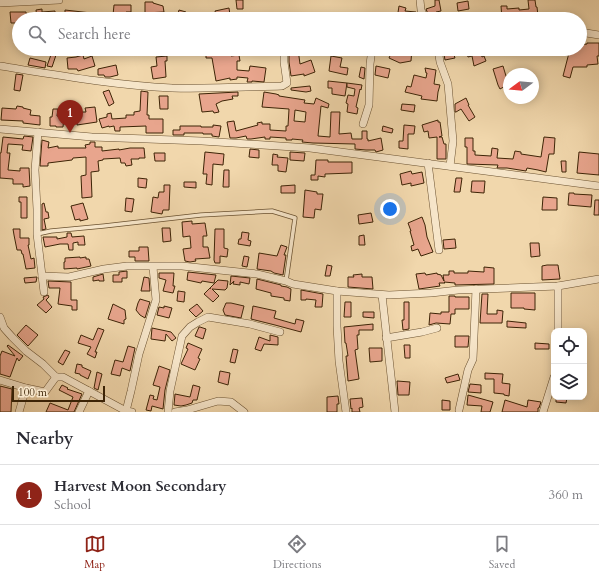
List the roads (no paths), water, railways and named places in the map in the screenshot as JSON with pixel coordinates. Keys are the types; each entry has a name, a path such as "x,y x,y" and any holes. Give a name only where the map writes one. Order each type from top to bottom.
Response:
{"street":[{"path":"0,3 59,0"},
{"path":"420,0 422,12"},
{"path":"587,33 599,35"},
{"path":"0,66 112,83 173,88 282,86 287,83 284,56"},
{"path":"363,124 369,105 371,56"},
{"path":"439,56 448,84 453,141 450,166"},
{"path":"0,129 92,137 202,141 310,148 599,186"},
{"path":"38,132 35,170 37,234 44,292"},
{"path":"428,163 439,250"},
{"path":"42,276 69,277 104,269 127,266 182,266 257,274 293,284 337,292 382,295 558,286 599,279"},
{"path":"0,380 45,392 56,377 63,376 129,412 131,391 138,354 156,300 154,267"},
{"path":"558,286 558,328"},
{"path":"459,410 468,370 473,359 476,289"},
{"path":"337,292 339,361 346,412"},
{"path":"382,295 394,412"},
{"path":"0,317 4,328 12,337 56,377"},
{"path":"168,412 170,391 182,336 194,324 208,317 250,324 280,332"},
{"path":"386,338 437,328"},
{"path":"543,412 551,387"},
{"path":"20,412 26,388"},
{"path":"79,412 89,391"},
{"path":"175,412 218,401 231,402 244,412"}],"lane":[{"path":"37,234 51,231 201,215 272,211 295,218 286,281"}],"place":[{"name":"Harvest Moon Secondary","path":"70,133"}]}
